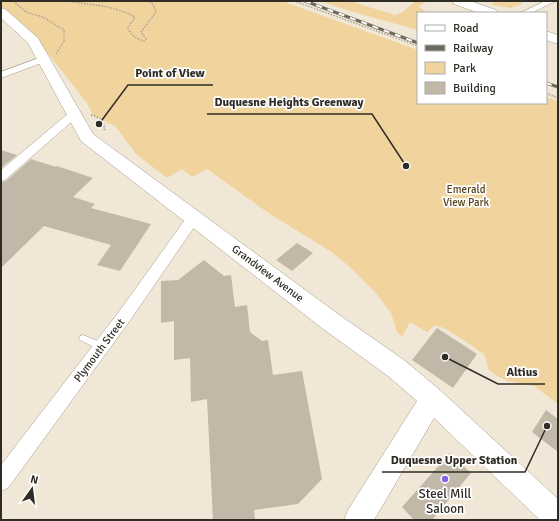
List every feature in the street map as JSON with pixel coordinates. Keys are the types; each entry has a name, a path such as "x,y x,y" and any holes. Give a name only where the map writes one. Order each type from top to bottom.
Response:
{"main road":[{"path":"458,1 488,12"},
{"path":"547,35 558,40"}],"street":[{"path":"526,12 552,1"},
{"name":"Grandview Avenue","path":"1,12 50,58 80,114 87,137 194,216 330,321 396,368 432,399 558,518"},
{"path":"1,75 50,58"},
{"path":"1,177 80,114"},
{"name":"Plymouth Street","path":"1,481 102,347 194,216"},
{"path":"361,519 432,399"}],"lane":[{"path":"83,338 102,347"}],"path":[{"path":"13,1 26,12 48,20 64,30 64,41 56,54 50,58"},
{"path":"66,1 94,6 104,6 127,12 135,17 128,28 130,33 136,38 144,41 146,39 141,32 156,12 154,6 149,1"},
{"path":"294,1 417,46"},
{"path":"547,93 558,98"},
{"path":"80,114 95,115 104,124 105,129 102,136"}],"green space":[{"name":"Emerald View Park","path":"1,1 282,1 417,50 417,104 547,104 547,97 558,101 558,404 534,386 508,381 497,376 489,370 484,354 444,328 434,326 427,332 410,322 402,337 397,332 391,313 376,293 351,268 333,253 267,212 207,169 192,177 182,169 167,178 136,154 116,127 93,115 87,103 33,35 1,8"},
{"path":"320,1 350,1 395,15 403,12 415,1 426,1 419,7 426,12 417,12 417,30"},
{"path":"496,1 522,1 522,4 511,8 490,5"}],"building":[{"path":"1,150 17,155 1,168"},
{"path":"31,159 93,178 73,197 95,204 91,208 151,224 120,271 97,265 111,245 44,226 1,268 1,182 6,181"},
{"path":"297,243 313,253 292,271 276,260"},
{"path":"204,260 224,276 231,275 235,307 247,305 250,332 262,341 268,340 273,375 302,371 322,479 298,504 254,510 255,520 213,520 207,399 191,402 190,358 174,360 174,321 161,323 161,281 178,280"},
{"path":"437,328 477,354 453,388 412,360"},
{"path":"546,410 558,419 558,452 532,432"},
{"path":"450,453 471,473 432,520 414,520 402,507"}],"railway":[{"path":"305,1 417,43"},
{"path":"547,83 558,87"}],"place":[{"name":"Point of View","path":"99,124"},
{"name":"Duquesne Heights Greenway","path":"406,166"},
{"name":"Altius","path":"445,357"},
{"name":"Duquesne Upper Station","path":"547,426"},
{"name":"Steel Mill Saloon","path":"445,479"}]}
